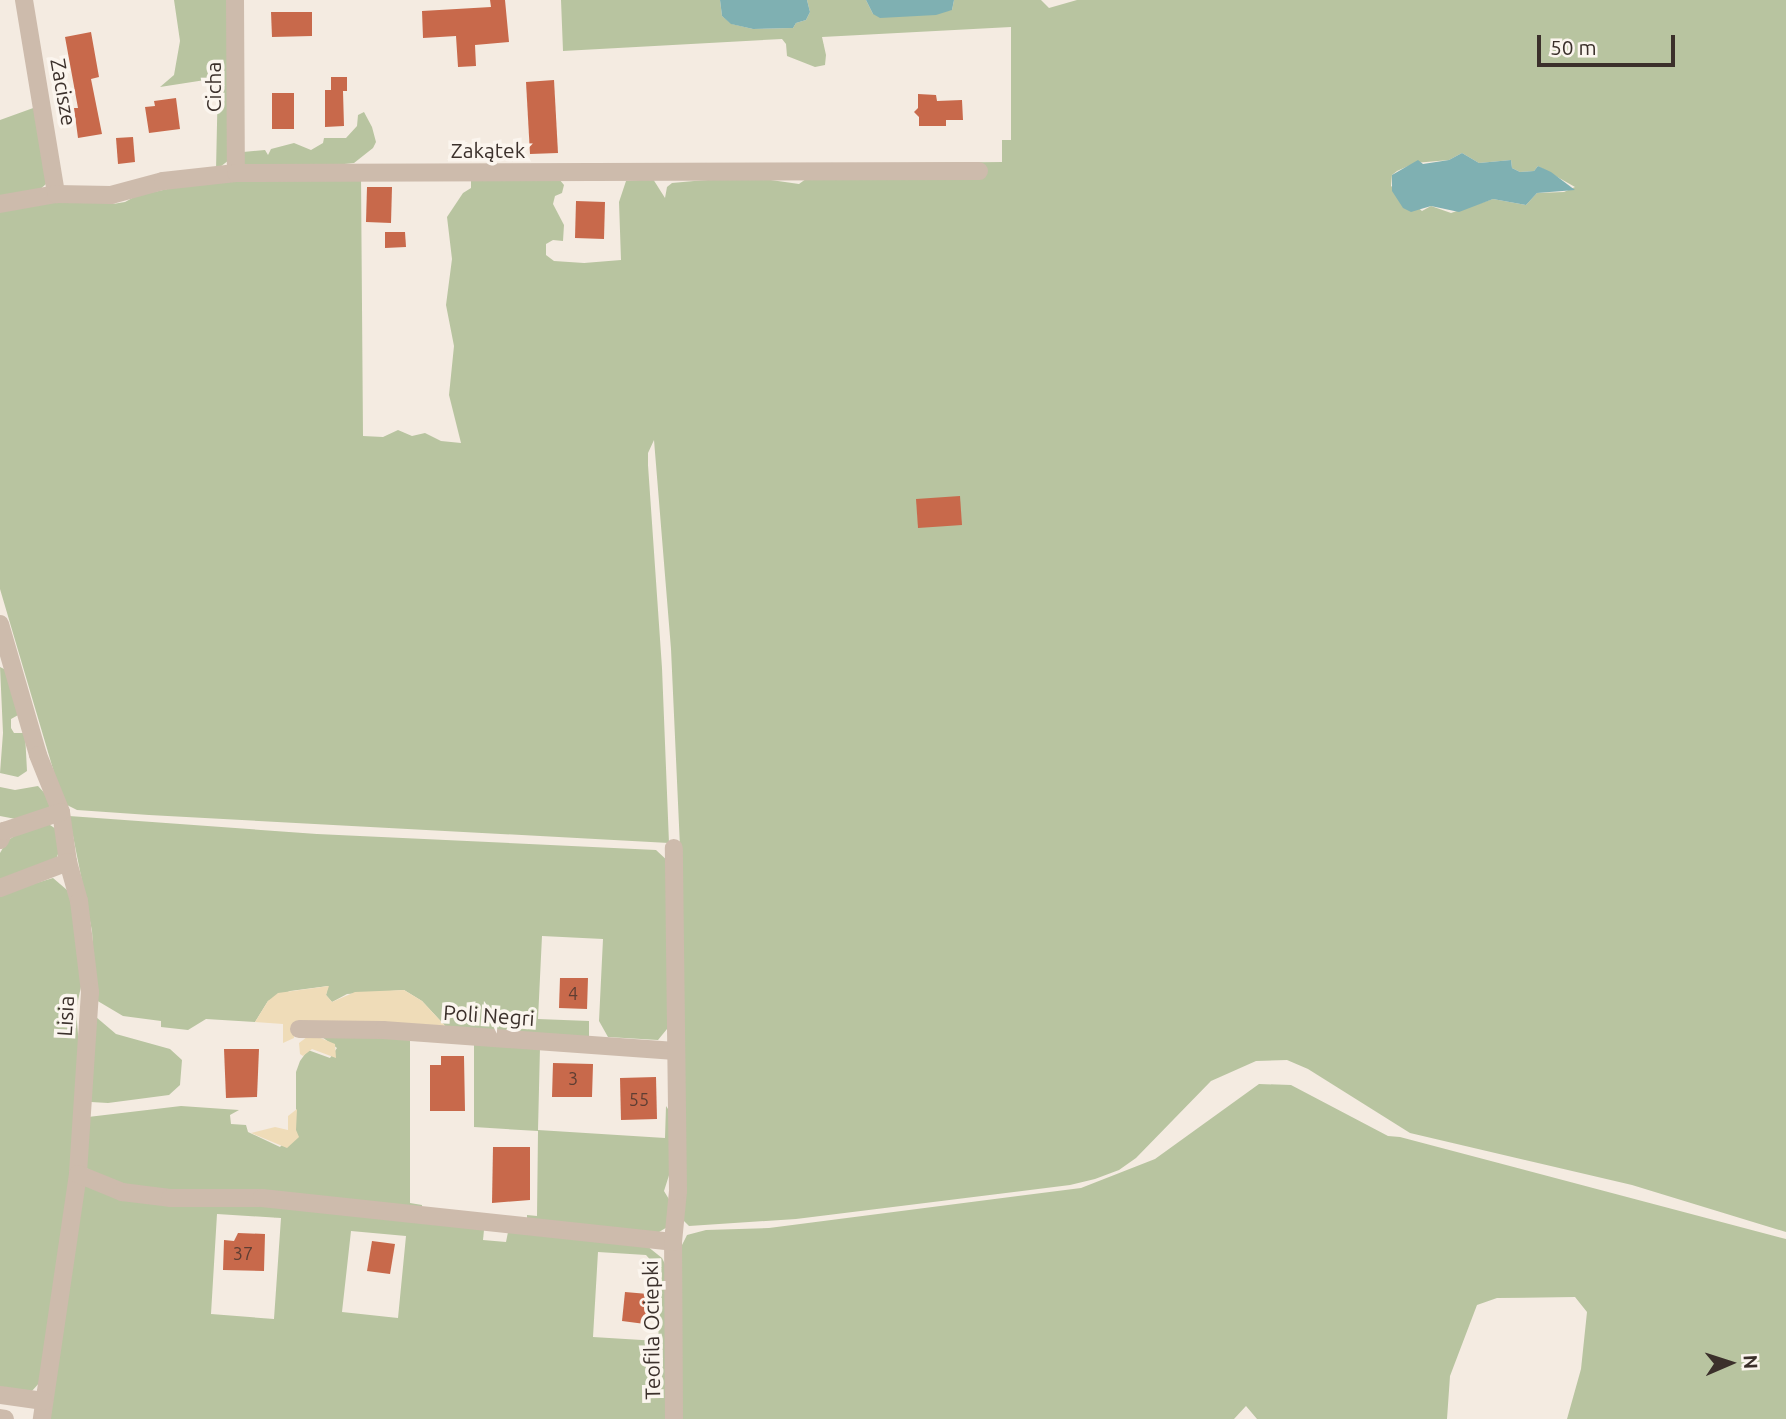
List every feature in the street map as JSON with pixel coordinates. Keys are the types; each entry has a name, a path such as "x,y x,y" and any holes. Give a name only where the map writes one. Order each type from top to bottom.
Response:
{"street":[{"name":"Zacisze","path":"24,0 56,194"},
{"name":"Cicha","path":"235,0 236,173"},
{"name":"Zakątek","path":"0,204 56,194 111,195 163,181 236,173 979,171"},
{"name":"Lisia","path":"0,624 5,656 38,755 61,812 68,862 79,901 90,992 78,1174 43,1410"},
{"path":"0,840 4,831 61,812"},
{"name":"Teofila Ociepki","path":"674,848 674,1051 678,1191 673,1242 674,1419"},
{"path":"0,888 68,862"},
{"name":"Poli Negri","path":"299,1029 383,1030 674,1051"},
{"path":"78,1174 122,1192 170,1198 262,1198 673,1242"},
{"path":"0,1395 43,1410"},
{"path":"0,1418 5,1419"}],"green space":[{"path":"174,0 229,0 233,157 216,170 218,78 160,87 174,75 180,41"},
{"path":"561,0 720,0 722,16 732,24 753,29 793,28 796,23 806,20 810,12 807,0 866,0 873,14 952,10 954,0 1041,0 1049,8 1077,0 1786,0 1786,1232 1632,1185 1410,1133 1308,1069 1287,1060 1256,1061 1211,1081 1136,1158 1119,1170 1095,1179 1070,1185 796,1219 689,1226 681,1218 680,847 671,649 654,440 648,453 648,465 662,668 669,843 149,815 77,810 63,803 0,589 0,120 36,107 46,184 37,192 113,204 136,196 262,168 238,163 243,152 265,150 268,155 271,149 294,143 311,150 323,143 324,138 346,138 357,126 358,115 364,112 376,142 373,148 354,163 335,165 361,175 363,436 383,437 398,430 412,436 425,433 441,441 461,443 449,395 454,346 446,305 452,259 447,217 463,193 471,188 471,181 559,179 564,185 562,193 555,196 553,204 564,225 563,241 553,240 546,244 546,255 554,261 584,263 621,260 619,202 626,181 653,179 665,198 667,187 672,183 749,177 799,184 810,176 814,164 1002,162 1002,140 1011,140 1011,27 822,37 825,65 815,67 787,56 786,44 782,39 563,51","holes":["1462,153 1479,163 1511,160 1512,168 1520,172 1534,171 1538,166 1575,187 1564,192 1537,193 1526,205 1493,199 1451,213 1431,206 1422,211 1391,186 1392,175 1415,163 1449,160"]},
{"path":"0,667 10,672 20,714 11,719 11,728 14,733 25,733 27,771 18,777 0,773 3,733"},
{"path":"38,786 49,798 49,809 21,820 0,816 0,787 15,790"},
{"path":"69,816 317,834 656,850 670,863 670,1019 667,1029 658,1040 608,1037 599,1021 603,939 542,936 538,1019 589,1021 589,1037 449,1030 422,1001 404,990 347,994 332,1002 326,995 328,986 290,991 268,1001 255,1022 206,1019 188,1030 161,1027 161,1021 123,1016 96,1000 92,931"},
{"path":"47,823 56,829 60,848 57,857 45,864 0,879 0,853 7,841 28,827"},
{"path":"53,878 67,890 76,914 82,982 76,1010 79,1046 68,1202 41,1381 31,1392 0,1388 0,894"},
{"path":"96,1017 116,1034 170,1049 182,1060 180,1085 169,1095 108,1103 91,1102"},
{"path":"323,1034 410,1040 410,1203 422,1205 422,1208 123,1186 86,1168 88,1117 181,1106 239,1110 230,1115 231,1124 246,1125 248,1132 280,1147 296,1130 296,1072 300,1061 308,1050 330,1058 337,1048 322,1037"},
{"path":"474,1043 540,1047 538,1130 665,1138 666,1106 670,1112 671,1169 664,1191 670,1201 669,1226 654,1235 527,1223 527,1215 537,1216 538,1131 474,1127"},
{"path":"1259,1084 1291,1085 1388,1136 1786,1239 1786,1419 1567,1419 1581,1369 1587,1312 1575,1297 1497,1298 1477,1305 1450,1376 1447,1419 1257,1419 1246,1406 1234,1419 679,1419 680,1267 682,1245 687,1235 706,1230 769,1228 1081,1188 1155,1159"},
{"path":"82,1183 484,1230 483,1240 506,1242 508,1232 647,1246 662,1258 666,1266 666,1419 41,1419","holes":["217,1214 281,1218 274,1319 211,1314","351,1231 406,1236 398,1318 342,1312","598,1252 646,1255 662,1273 658,1341 593,1337"]}],"sand":[{"path":"329,986 326,995 332,1002 355,992 404,990 422,1001 449,1030 354,1021 294,1022 294,1038 283,1043 283,1024 255,1022 268,1001 278,993"},
{"path":"311,1034 335,1044 336,1058 312,1049 303,1056 300,1054 299,1043"},
{"path":"297,1109 296,1130 299,1137 287,1148 251,1133 275,1127 288,1130 288,1116"}],"water":[{"path":"720,0 807,0 810,12 806,20 796,23 793,28 753,29 731,24 722,16"},
{"path":"866,0 954,0 952,10 936,15 880,18 873,14"},
{"path":"1462,153 1479,163 1511,160 1512,168 1520,172 1534,171 1538,166 1575,190 1537,193 1526,205 1493,199 1459,212 1431,206 1411,212 1403,208 1392,191 1392,175 1418,160 1423,164 1449,160"}],"building":[{"path":"490,0 505,0 509,42 475,45 476,66 458,67 456,36 423,38 422,11 491,7"},
{"path":"271,12 312,12 312,36 272,37"},
{"path":"91,32 99,77 91,79 102,134 78,138 74,108 78,108 65,37"},
{"path":"331,77 347,77 347,91 343,91 344,126 325,127 325,90 331,90"},
{"path":"554,80 558,153 530,154 526,82"},
{"path":"272,93 294,93 294,129 272,129"},
{"path":"918,94 936,95 937,101 962,100 963,120 946,120 946,126 919,126 919,117 914,112 918,108"},
{"path":"176,98 180,129 149,133 145,107 155,106 154,101"},
{"path":"133,137 135,162 118,164 116,138"},
{"path":"367,187 392,187 391,223 366,222"},
{"path":"576,201 605,202 604,239 575,238"},
{"path":"385,232 405,232 406,247 385,248"},
{"path":"960,496 962,525 918,528 916,499"},
{"path":"560,978 588,978 587,1009 559,1008"},
{"path":"224,1049 259,1049 257,1097 226,1098"},
{"path":"441,1056 464,1056 465,1111 430,1111 430,1065 441,1065"},
{"path":"553,1063 593,1064 592,1097 552,1097"},
{"path":"656,1077 657,1119 621,1120 620,1078"},
{"path":"493,1147 530,1147 530,1200 492,1203"},
{"path":"238,1233 265,1234 264,1271 223,1270 224,1240 234,1241"},
{"path":"372,1241 395,1244 390,1274 367,1271"},
{"path":"625,1292 648,1294 645,1324 622,1321"}]}
